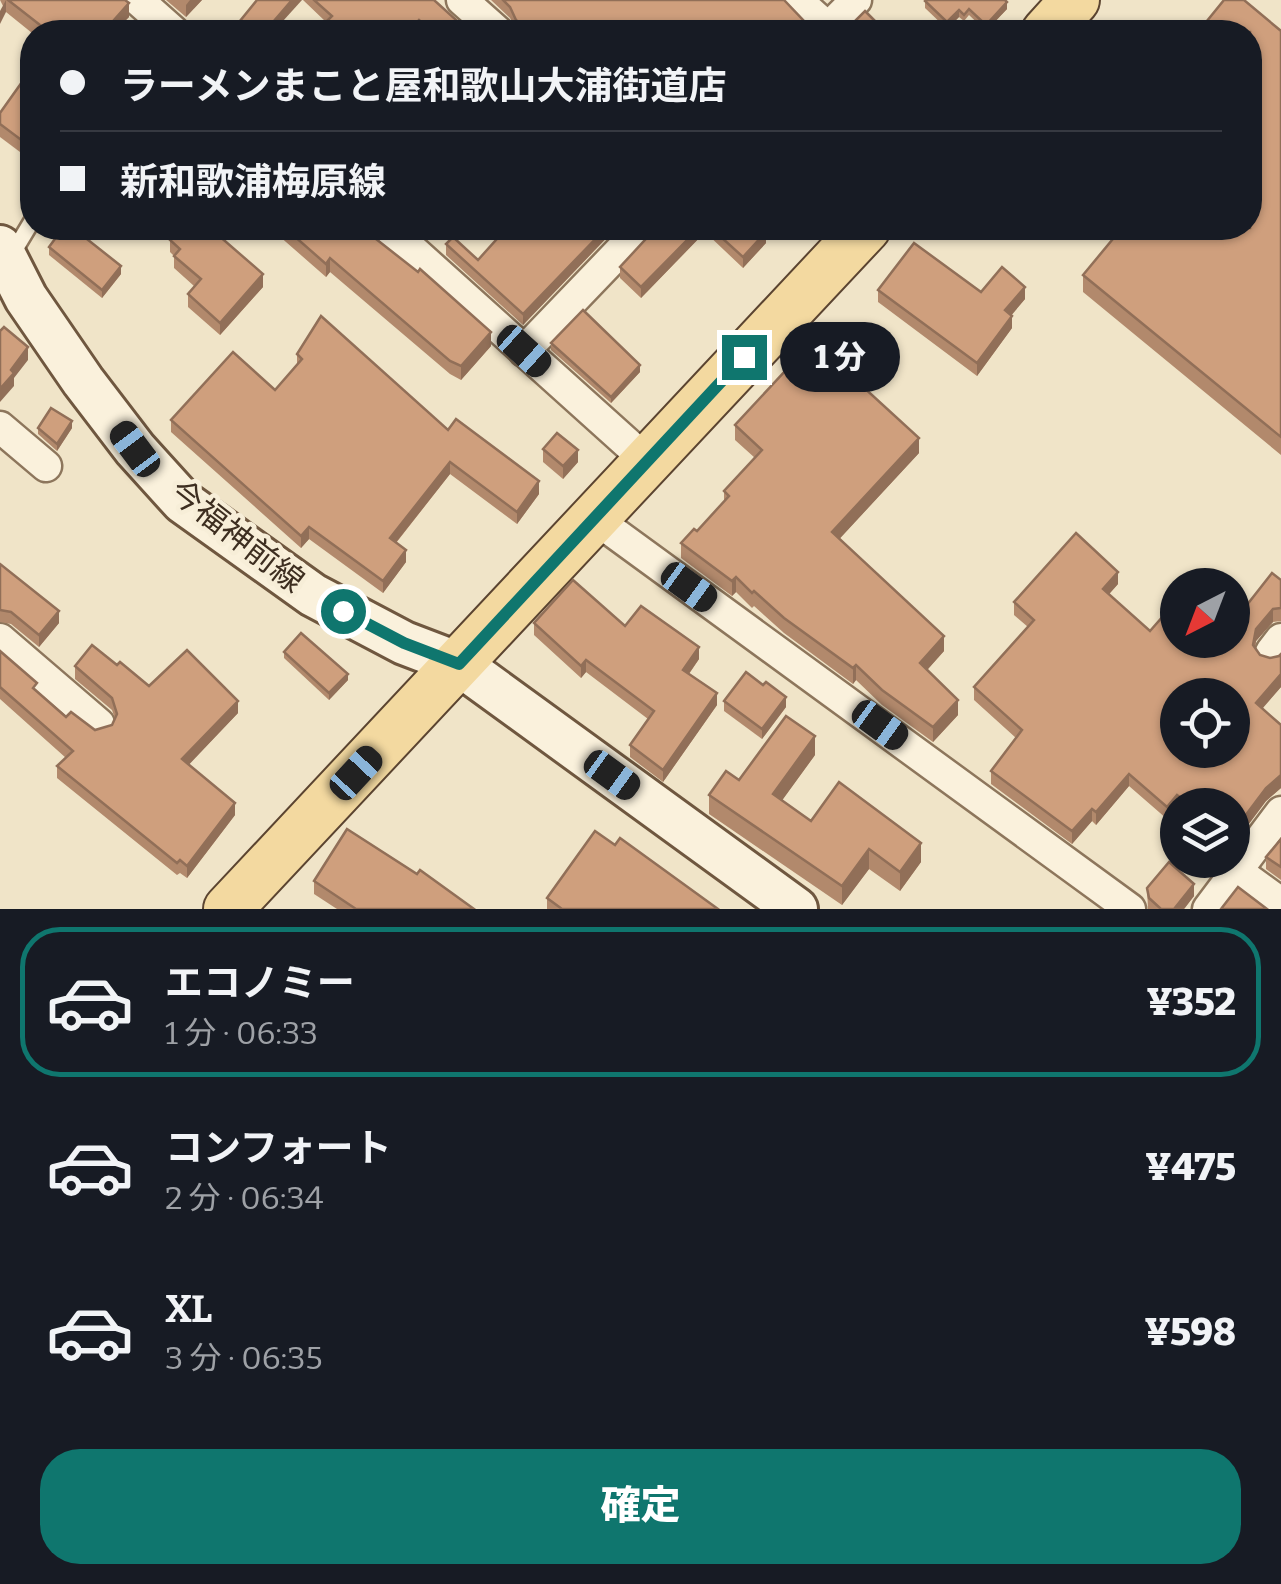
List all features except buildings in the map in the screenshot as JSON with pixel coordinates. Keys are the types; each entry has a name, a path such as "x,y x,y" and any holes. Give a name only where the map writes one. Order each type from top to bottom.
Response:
{"main road":[{"path":"1057,20 1076,0"},
{"path":"228,909 855,240"}],"street":[{"path":"462,0 484,20"},
{"path":"797,0 816,20"},
{"path":"836,20 856,0"},
{"path":"401,240 647,461"},
{"path":"524,351 630,240"},
{"name":"今福神前線","path":"3,261 83,381 135,449 183,502 313,595 404,643 459,664 796,909"},
{"path":"0,427 46,466"},
{"path":"594,518 1130,909"},
{"path":"0,639 99,724"},
{"path":"1250,844 1281,812"},
{"path":"1208,909 1223,878"},
{"path":"1245,878 1281,904"}],"lane":[{"path":"3,261 20,238"}],"route":[{"path":"343,611 404,643 459,664 744,357"}]}
